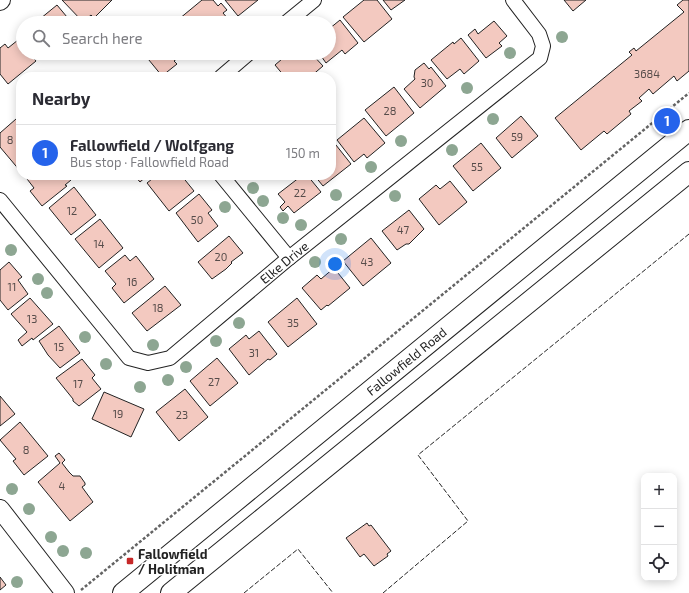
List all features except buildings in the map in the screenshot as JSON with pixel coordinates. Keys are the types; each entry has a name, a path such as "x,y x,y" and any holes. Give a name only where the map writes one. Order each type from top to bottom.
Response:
{"main road":[{"name":"Fallowfield Road","path":"123,593 689,130"},
{"path":"171,593 596,246 689,172"}],"street":[{"path":"295,16 314,0"},
{"name":"Elke Drive","path":"0,200 129,358 148,363 170,358 289,258 540,58 543,46 539,34 513,0"},
{"path":"226,72 241,60"},
{"path":"225,180 289,258"},
{"path":"0,509 65,593"}],"path":[{"path":"78,593 689,93"}],"fence":[{"path":"383,593 468,521 418,455 689,234"},
{"path":"244,593 298,549 333,593"}],"place":[{"name":"Fallowfield / Wolfgang","path":"667,121"},
{"name":"Fallowfield / Holitman","path":"130,561"}]}
